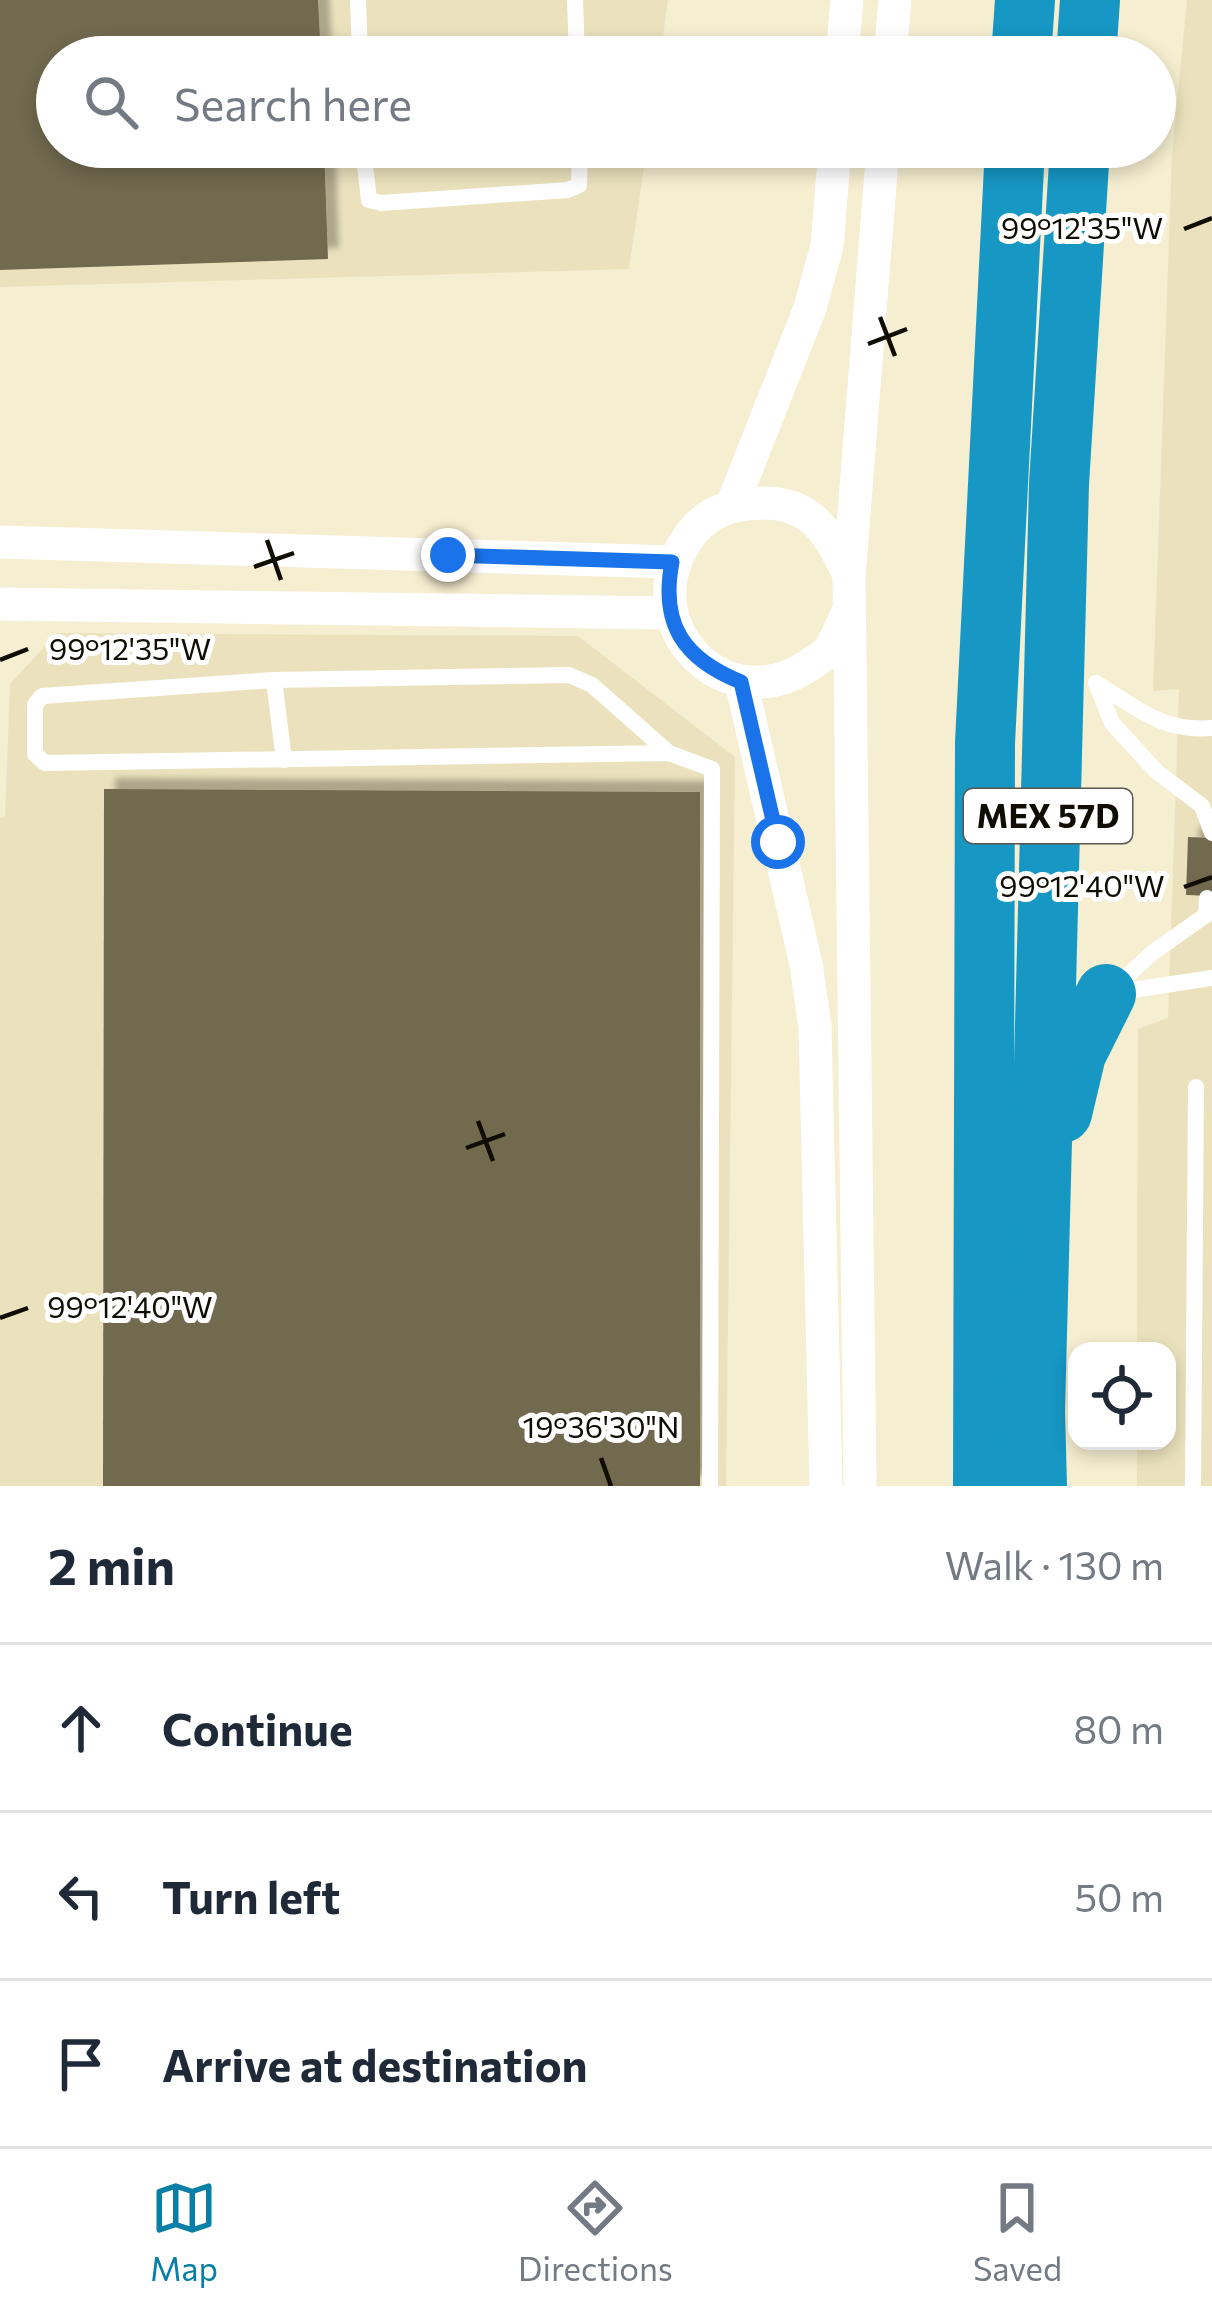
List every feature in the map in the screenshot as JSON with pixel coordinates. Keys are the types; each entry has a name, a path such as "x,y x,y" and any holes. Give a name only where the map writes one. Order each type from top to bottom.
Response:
{"highway":[{"path":"1022,36 1025,0"},
{"path":"1087,36 1090,0"},
{"name":"MEX 57D","path":"983,1486 986,742 1014,168"},
{"name":"MEX 57D","path":"1037,1486 1035,1411 1059,484 1079,168"},
{"path":"1059,484 1070,608 1096,683"},
{"path":"1035,1411 1054,1282 1062,1111 1076,1054 1106,994"}],"street":[{"path":"844,36 847,0"},
{"path":"892,36 895,0"},
{"path":"733,502 810,308 827,246 833,168"},
{"path":"860,1486 849,593 881,168"},
{"path":"733,502 784,503 827,530 849,593 828,652 789,679 741,682 709,669 684,645 670,613 667,587 672,562 696,525 733,502"},
{"path":"0,542 672,562"},
{"path":"2,612 670,613"},
{"path":"741,682 806,964 815,1027 826,1486"}],"lane":[{"path":"358,0 359,36"},
{"path":"575,0 576,36"},
{"path":"364,168 369,200 381,203 568,190 579,184 579,168"},
{"path":"669,753 592,686 569,675 274,680 42,696 35,705 35,754 44,763 669,753 706,764 714,775 710,1486"},
{"path":"274,680 284,760"},
{"path":"1096,683 1162,724 1212,728"},
{"path":"1096,683 1112,723 1156,771 1202,806 1212,833"},
{"path":"1106,994 1152,953 1206,915 1207,898"},
{"path":"1106,994 1212,978"},
{"path":"1192,1486 1196,1087"}],"shaded area":[{"path":"0,0 668,0 663,36 36,36 36,168 644,168 629,269 0,287"},
{"path":"1187,0 1212,0 1212,1486 1137,1486 1137,1450 1176,1450 1176,1342 1137,1342 1138,1029 1168,1018 1179,689 1153,691 1172,168 1176,168"},
{"path":"57,633 578,636 735,757 726,1486 0,1486 0,817 5,816 10,684"}],"building":[{"path":"0,0 318,0 320,36 36,36 36,168 325,168 328,259 0,270"},
{"path":"104,789 700,792 700,1486 103,1486"},
{"path":"1188,837 1212,838 1212,896 1186,895"}],"route":[{"path":"448,555 672,562 667,587 670,613 684,645 709,669 741,682 778,842"}]}
